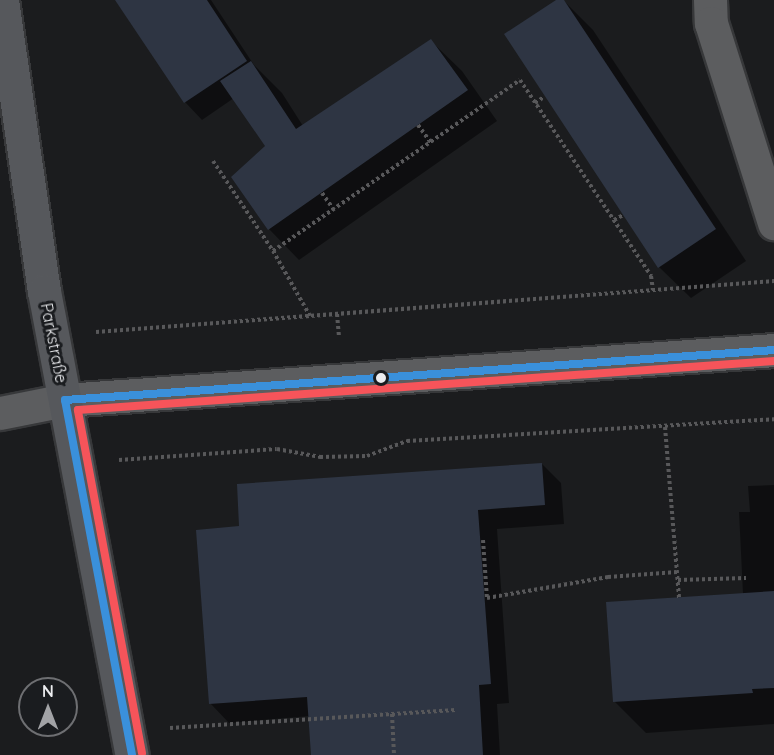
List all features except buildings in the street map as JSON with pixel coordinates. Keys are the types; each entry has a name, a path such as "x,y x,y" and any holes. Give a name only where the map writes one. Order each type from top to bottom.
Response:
{"street":[{"name":"Parkstraße","path":"2,0 53,335 129,743"},
{"path":"710,0 711,23 774,223"},
{"path":"0,413 65,400 774,350"}],"path":[{"path":"273,251 520,80 651,276 653,290"},
{"path":"535,102 544,97"},
{"path":"418,125 431,143"},
{"path":"213,161 273,251 310,316"},
{"path":"322,193 334,210"},
{"path":"614,220 622,215"},
{"path":"53,335 774,281"},
{"path":"76,463 277,449 320,457 367,456 407,441 774,419"},
{"path":"665,427 679,598"},
{"path":"483,540 488,598 608,577 677,572"},
{"path":"677,580 746,578"},
{"path":"129,743 392,714 455,710"},
{"path":"392,714 394,755"}],"transit line":[{"path":"65,400 774,350"},
{"path":"142,753 78,410 774,361"},
{"path":"65,400 132,755"}]}
